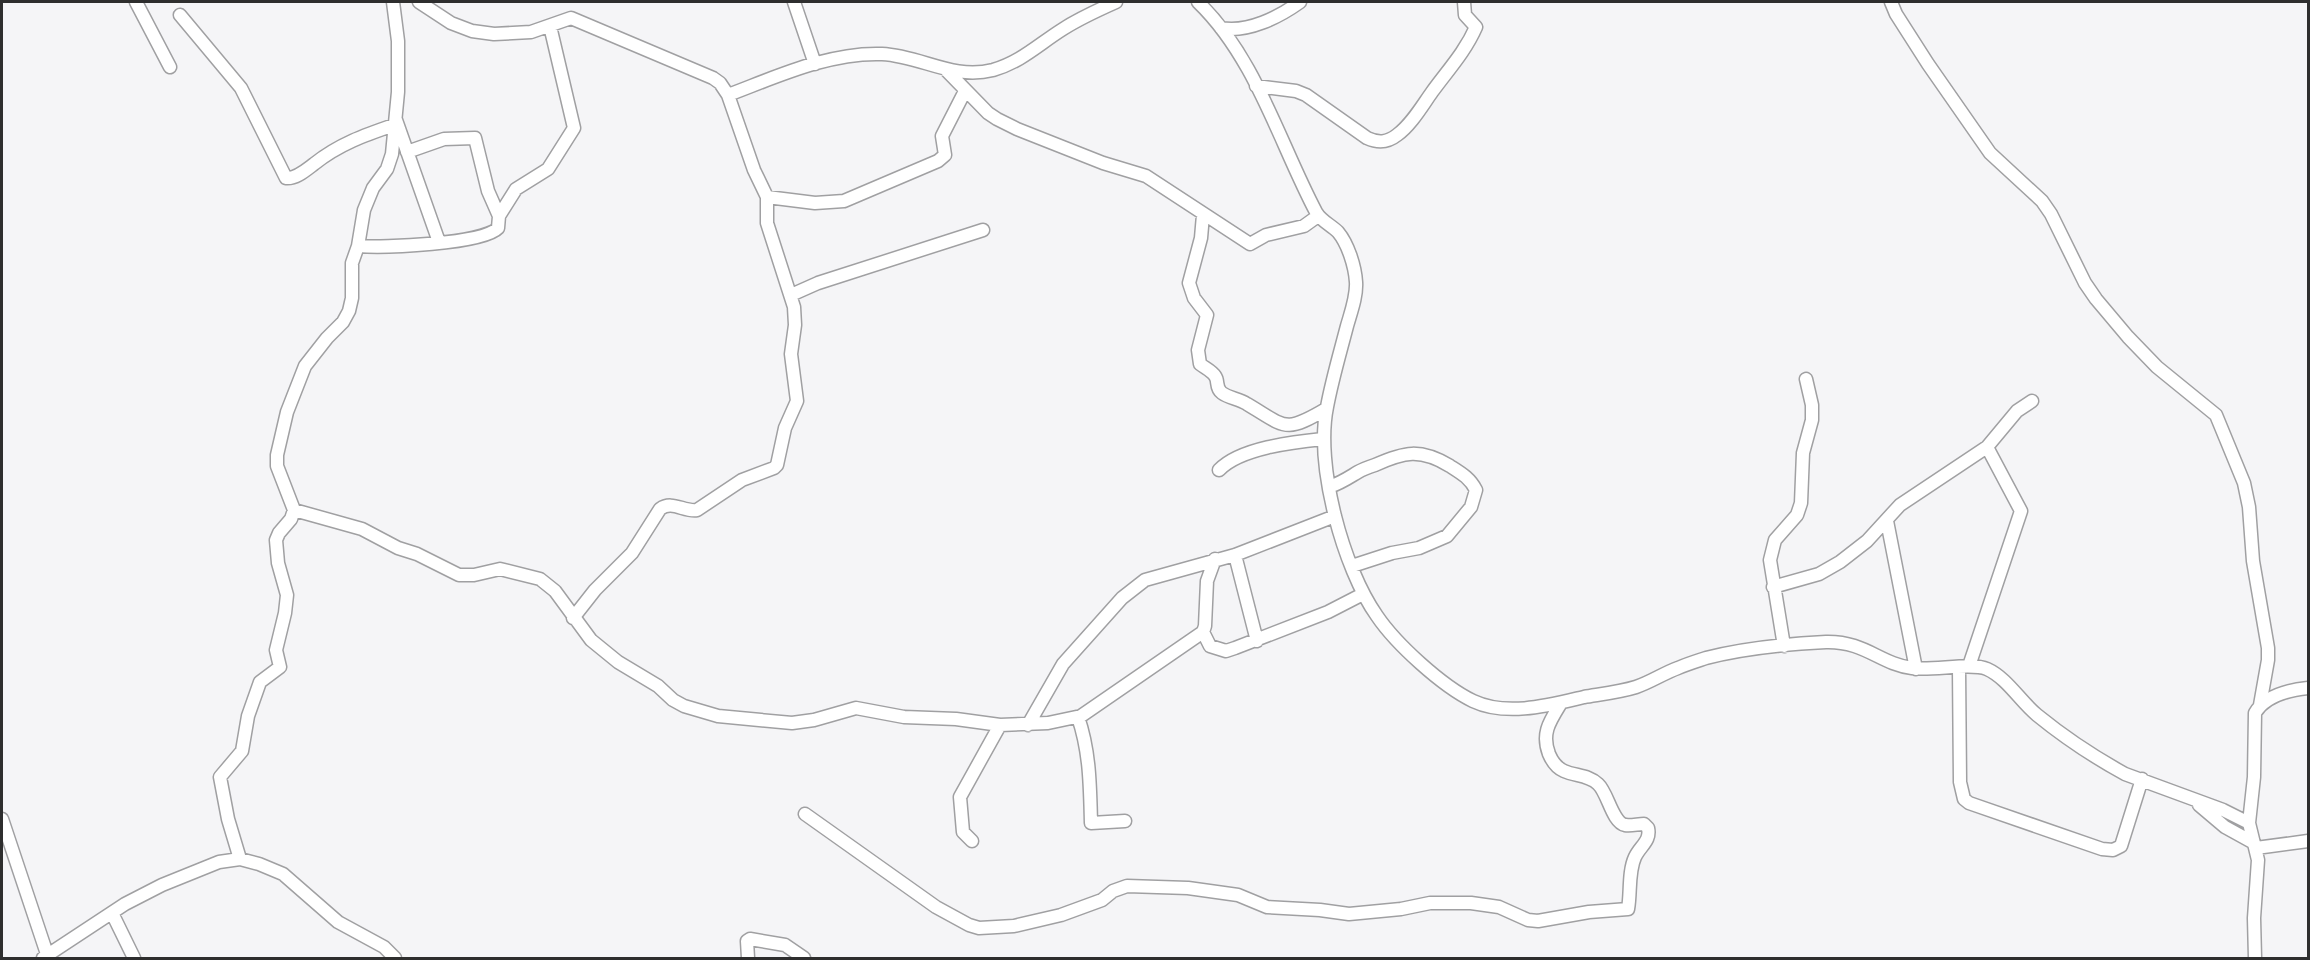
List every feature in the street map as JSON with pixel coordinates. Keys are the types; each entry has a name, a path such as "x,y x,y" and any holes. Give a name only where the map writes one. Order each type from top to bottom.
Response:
{"street":[{"path":"136,2 170,67"},
{"path":"240,859 226,811 220,777 244,747 248,716 261,681 280,667 276,646 285,613 287,594 278,563 276,540 291,519 294,510 276,463 282,432 305,366 343,322 349,311 352,298 352,263 368,201 389,162 398,101 398,40 393,2"},
{"path":"419,2 451,23 472,31 494,34 518,34 550,26 566,18 574,19 697,69 720,83 728,95 754,170 767,197 767,223 791,295 795,315 791,354 797,398 785,428 777,465 742,480 697,510 671,505 660,508 632,554 596,590 573,618"},
{"path":"794,2 815,64"},
{"path":"1198,2 1221,28 1256,86 1318,216 1337,231 1342,239 1356,279 1353,303 1326,409 1323,439 1329,487 1335,516 1363,594 1385,627 1426,668 1459,693 1476,702 1496,708 1561,703 1638,686 1677,668 1710,658 1784,646 1829,642 1848,643 1878,654 1899,666 1916,669 1985,668 1996,675 2035,714 2067,738 2125,774 2223,810 2249,824"},
{"path":"1221,28 1236,30 1250,27 1300,2"},
{"path":"1256,86 1301,93 1367,138 1375,142 1386,141 1397,135 1410,121 1470,42 1476,27 1466,18 1464,2"},
{"path":"1891,2 1896,14 1928,64 1990,153 2042,201 2055,221 2085,283 2096,299 2150,360 2216,416 2238,464 2249,507 2253,561 2268,648 2260,705 2255,714 2253,729 2254,777 2249,824 2258,860 2254,918 2255,958"},
{"path":"728,95 815,64 856,55 881,54 910,57 947,71 978,72 1010,64 1025,57 1065,27 1109,3"},
{"path":"180,15 241,88 286,178 292,178 306,171 347,141 394,122"},
{"path":"499,216 516,189 548,169 574,128 550,26"},
{"path":"947,71 965,91 997,119 1103,163 1146,177 1203,215 1238,234 1250,244 1266,235 1304,226 1318,216"},
{"path":"767,197 815,203 844,201 938,161 945,155 942,143 943,132 965,91"},
{"path":"394,122 439,242"},
{"path":"358,246 399,246 468,240 493,233 500,226 499,216 488,191 475,138 444,139 407,152"},
{"path":"1203,215 1201,238 1189,283 1194,298 1207,315 1198,350 1200,364 1215,376 1221,393 1238,398 1267,418 1279,423 1293,426 1305,422 1326,409"},
{"path":"791,295 818,283 982,230"},
{"path":"1784,646 1770,560 1775,540 1797,515 1801,503 1803,453 1812,420 1812,405 1806,379"},
{"path":"1773,587 1819,574 1840,562 1867,541 1900,505 1914,494 1987,447 2017,411 2032,401"},
{"path":"1219,470 1231,459 1294,442 1323,439"},
{"path":"1987,447 2021,511 1964,667 1960,782 1964,799 1969,803 2102,849 2113,850 2121,846 2142,780"},
{"path":"1329,487 1385,460 1413,453 1429,455 1441,460 1471,480 1476,490 1471,507 1447,536 1419,548 1392,553 1352,566"},
{"path":"294,510 362,529 459,575 474,575 500,569 540,579 555,591 591,640 618,662 658,686 677,702 705,712 792,723 814,720 856,708 904,717 956,718 1000,725 1028,725 1078,717 1203,632 1207,581 1215,559"},
{"path":"1028,725 1063,664 1122,598 1136,586 1153,576 1235,555 1335,516"},
{"path":"1887,521 1916,669"},
{"path":"1235,555 1257,641"},
{"path":"1203,632 1210,646 1226,651 1328,612 1363,594"},
{"path":"2260,705 2275,697 2308,688"},
{"path":"805,814 936,907 979,928 1014,926 1061,915 1102,900 1113,891 1127,886 1188,888 1238,895 1267,907 1349,914 1401,909 1430,903 1486,903 1528,920 1538,921 1589,912 1629,909 1632,865 1634,858 1647,840 1648,828 1644,824 1622,824 1596,781 1561,770 1552,761 1545,736 1548,724 1561,703"},
{"path":"1078,717 1087,751 1092,792 1091,823 1125,821"},
{"path":"972,841 963,832 960,797 1000,725"},
{"path":"2191,799 2225,827 2255,846 2308,840"},
{"path":"2,819 45,956 112,913 162,885 219,862 240,859 283,874 344,926 384,947 394,958"},
{"path":"112,913 134,958"},
{"path":"748,958 747,941 750,939 786,945 804,958"}]}
